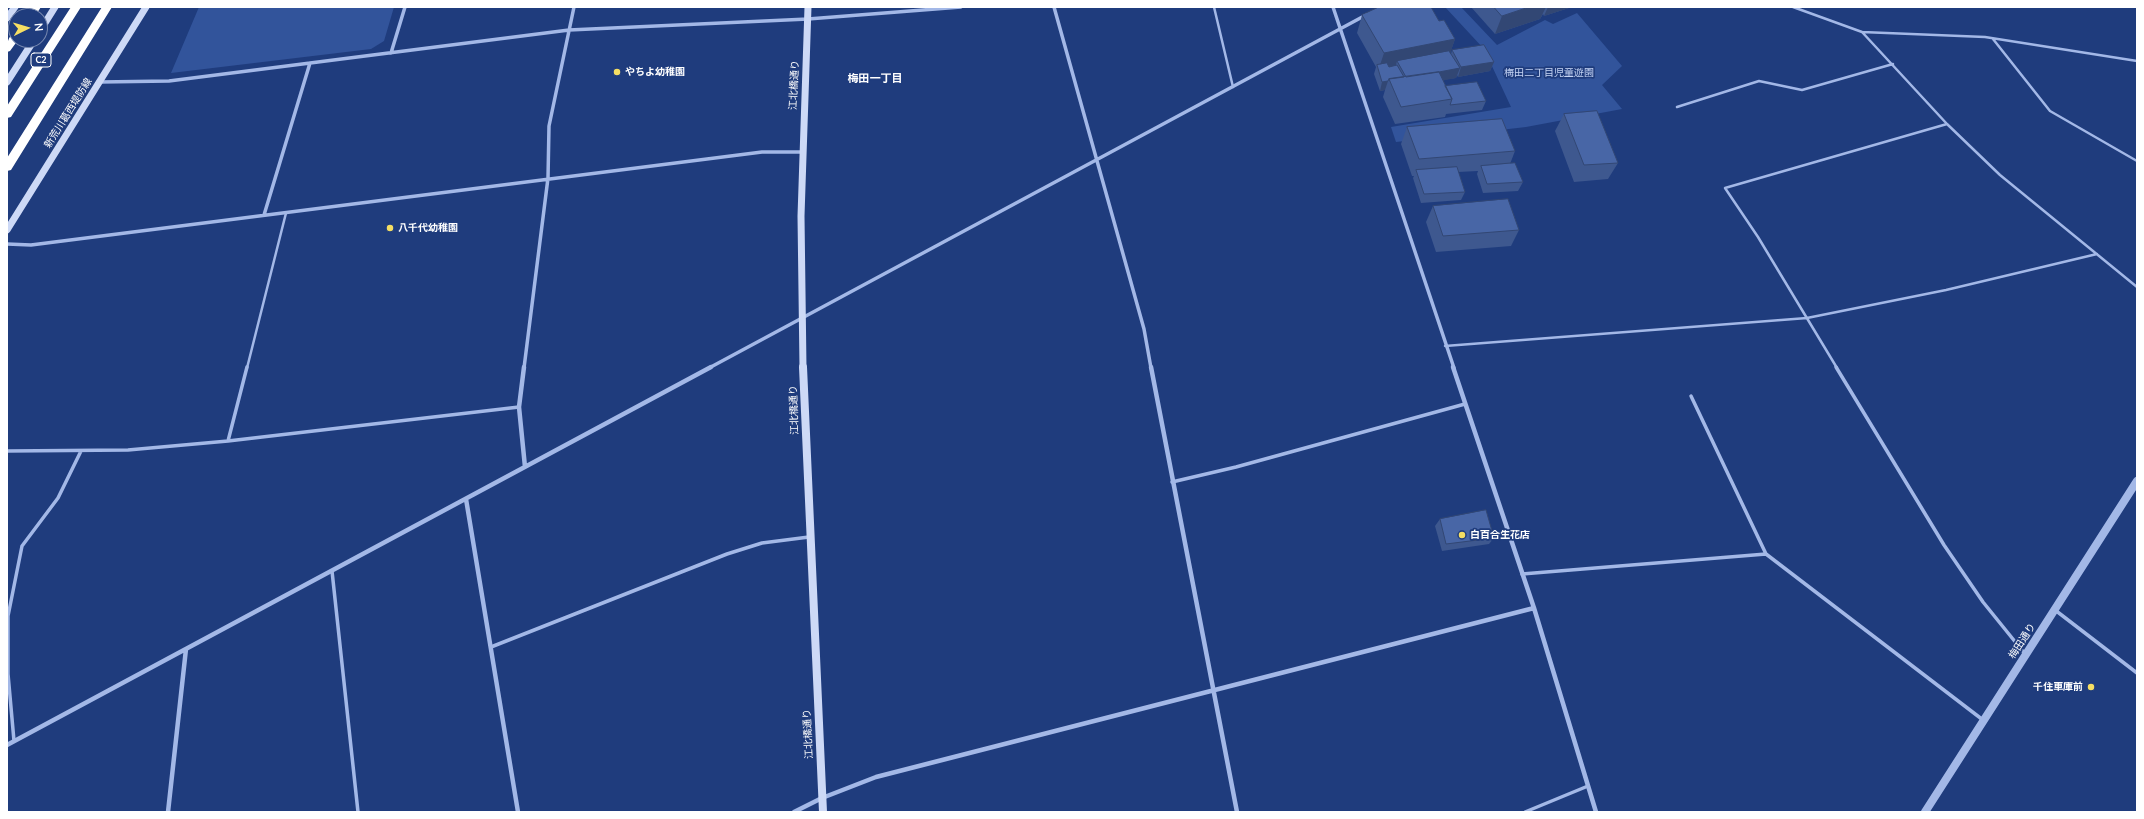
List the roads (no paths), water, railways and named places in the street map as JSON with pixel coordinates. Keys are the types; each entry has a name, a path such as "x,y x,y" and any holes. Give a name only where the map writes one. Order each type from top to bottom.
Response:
{"highway":[{"name":"C2","path":"7,114 76,7"},
{"path":"7,167 107,7"}],"main road":[{"path":"7,18 14,7"},
{"path":"48,18 55,7"},
{"name":"新荒川葛西堤防線","path":"7,230 146,7"},
{"name":"江北橋通り","path":"808,7 802,152 802,318 823,812"},
{"path":"7,82 29,48"}],"street":[{"path":"391,53 405,7"},
{"path":"525,467 519,407 548,178 549,126 574,7"},
{"path":"100,82 169,81 569,30 808,19 961,7"},
{"path":"1054,7 1144,329 1172,482 1237,812"},
{"path":"1333,7 1339,29 1445,346 1534,608 1596,812"},
{"path":"7,745 525,467 758,344 802,318 1370,13"},
{"path":"264,215 310,63"},
{"path":"7,244 31,245 548,178 762,152 802,152"},
{"name":"梅田通り","path":"1925,812 2137,481"},
{"path":"466,499 518,812"},
{"path":"794,812 822,798 876,777 1213,689 1534,608"},
{"path":"168,812 186,649"}],"lane":[{"path":"1214,7 1233,87"},
{"path":"1793,7 1862,32 1993,39 2137,61"},
{"path":"1862,32 1947,124 2000,175 2137,287"},
{"path":"1993,39 2050,111 2137,161"},
{"path":"1678,107 1759,82 1802,90 1893,64"},
{"path":"1947,124 1725,188 1758,237 1944,545 1982,602 2026,656"},
{"path":"228,441 286,213"},
{"path":"1445,346 1807,318 1946,290 2097,254"},
{"path":"1691,396 1766,554 1984,720"},
{"path":"1172,482 1236,467 1465,404"},
{"path":"7,451 128,450 228,441 519,407"},
{"path":"14,741 8,674 8,616 22,546 58,498 81,451"},
{"path":"491,647 727,554 762,543 811,536"},
{"path":"1522,574 1766,554"},
{"path":"332,571 358,812"},
{"path":"2054,610 2137,673"},
{"path":"1525,812 1588,786"}],"place":[{"name":"やちよ幼稚園","path":"617,72"},
{"name":"八千代幼稚園","path":"390,228"},
{"name":"白百合生花店","path":"1462,535"},
{"name":"千住車庫前","path":"2091,687"}],"district":[{"name":"梅田一丁目","path":"875,78"}],"park label":[{"name":"梅田二丁目児童遊園","path":"1549,73"}]}
